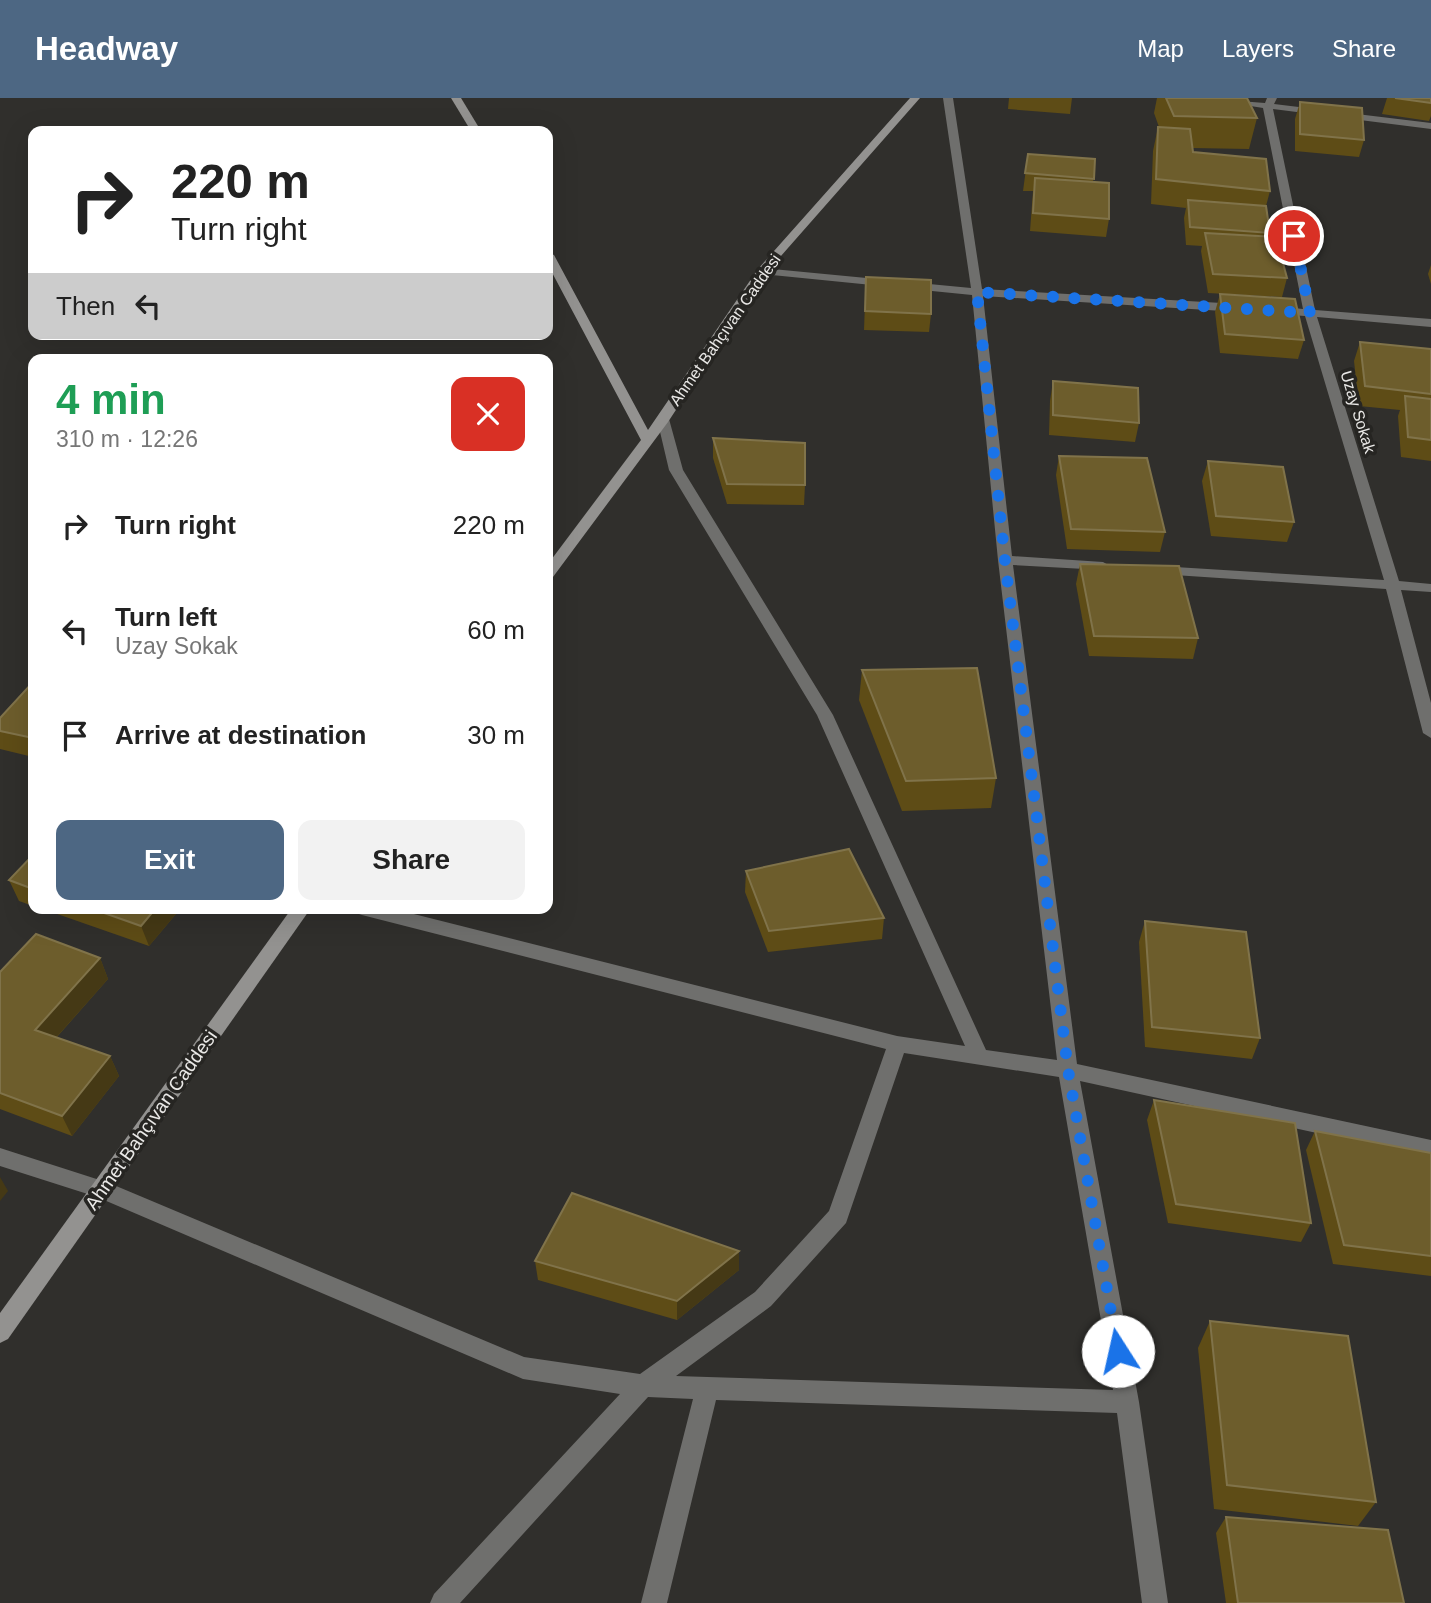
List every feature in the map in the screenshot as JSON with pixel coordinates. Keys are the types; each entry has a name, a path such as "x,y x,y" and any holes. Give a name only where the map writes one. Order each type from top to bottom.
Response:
{"main road":[{"path":"456,98 473,126"},
{"name":"Ahmet Bahçıvan Caddesi","path":"553,566 663,419 762,271 915,98"},
{"path":"553,264 647,439"},
{"name":"Ahmet Bahçıvan Caddesi","path":"0,1332 298,914"}],"street":[{"path":"948,98 977,292 1005,561 1068,1070 1127,1402 1155,1603"},
{"path":"1206,98 1270,103 1431,125"},
{"name":"Uzay Sokak","path":"1270,103 1310,313 1392,584 1431,733"},
{"path":"762,271 977,292 1431,323"},
{"path":"663,419 676,470 825,715 978,1054"},
{"path":"1005,561 1115,567"},
{"path":"1143,569 1431,588"},
{"path":"386,914 897,1044 978,1054 1068,1070 1431,1149"},
{"path":"443,1603 643,1386 763,1299 838,1216 897,1044"},
{"path":"0,1157 102,1189 523,1368 643,1386 1127,1402"},
{"path":"654,1603 707,1389"}],"building":[{"path":"1166,98 1247,98 1257,118 1174,116"},
{"path":"1395,98 1431,98 1431,103"},
{"path":"1300,102 1362,108 1364,140 1300,134"},
{"path":"1158,127 1190,129 1193,152 1266,159 1270,191 1156,179"},
{"path":"1028,154 1095,159 1094,179 1025,173"},
{"path":"1035,178 1109,183 1109,219 1033,213"},
{"path":"1188,200 1266,206 1270,233 1190,227"},
{"path":"1205,233 1276,237 1287,278 1213,274"},
{"path":"866,277 931,280 931,314 865,311"},
{"path":"1220,294 1295,299 1304,340 1225,334"},
{"path":"1360,342 1431,349 1431,394 1365,386"},
{"path":"1053,381 1138,388 1139,423 1053,415"},
{"path":"1405,396 1431,399 1431,440 1408,437"},
{"path":"713,438 805,443 805,485 727,484"},
{"path":"1059,456 1147,458 1165,532 1071,529"},
{"path":"1208,461 1283,467 1294,522 1216,516"},
{"path":"1080,564 1179,566 1198,638 1094,636"},
{"path":"977,668 996,778 906,781 862,670"},
{"path":"28,687 28,737 0,731 0,718"},
{"path":"849,849 884,918 769,931 746,871"},
{"path":"28,860 28,887 9,880"},
{"path":"107,914 151,914 141,926"},
{"path":"1145,921 1246,932 1260,1038 1152,1027"},
{"path":"36,934 100,958 35,1030 110,1056 62,1116 0,1093 0,972"},
{"path":"1154,1100 1295,1123 1311,1223 1176,1204"},
{"path":"1315,1131 1431,1153 1431,1256 1344,1245"},
{"path":"572,1193 739,1251 677,1301 535,1261"},
{"path":"1210,1321 1348,1336 1376,1502 1227,1485"},
{"path":"1226,1517 1388,1530 1404,1603 1238,1603"}],"route":[{"path":"1118,1351 1068,1070 1005,561 977,292 1310,313 1294,236"}]}
